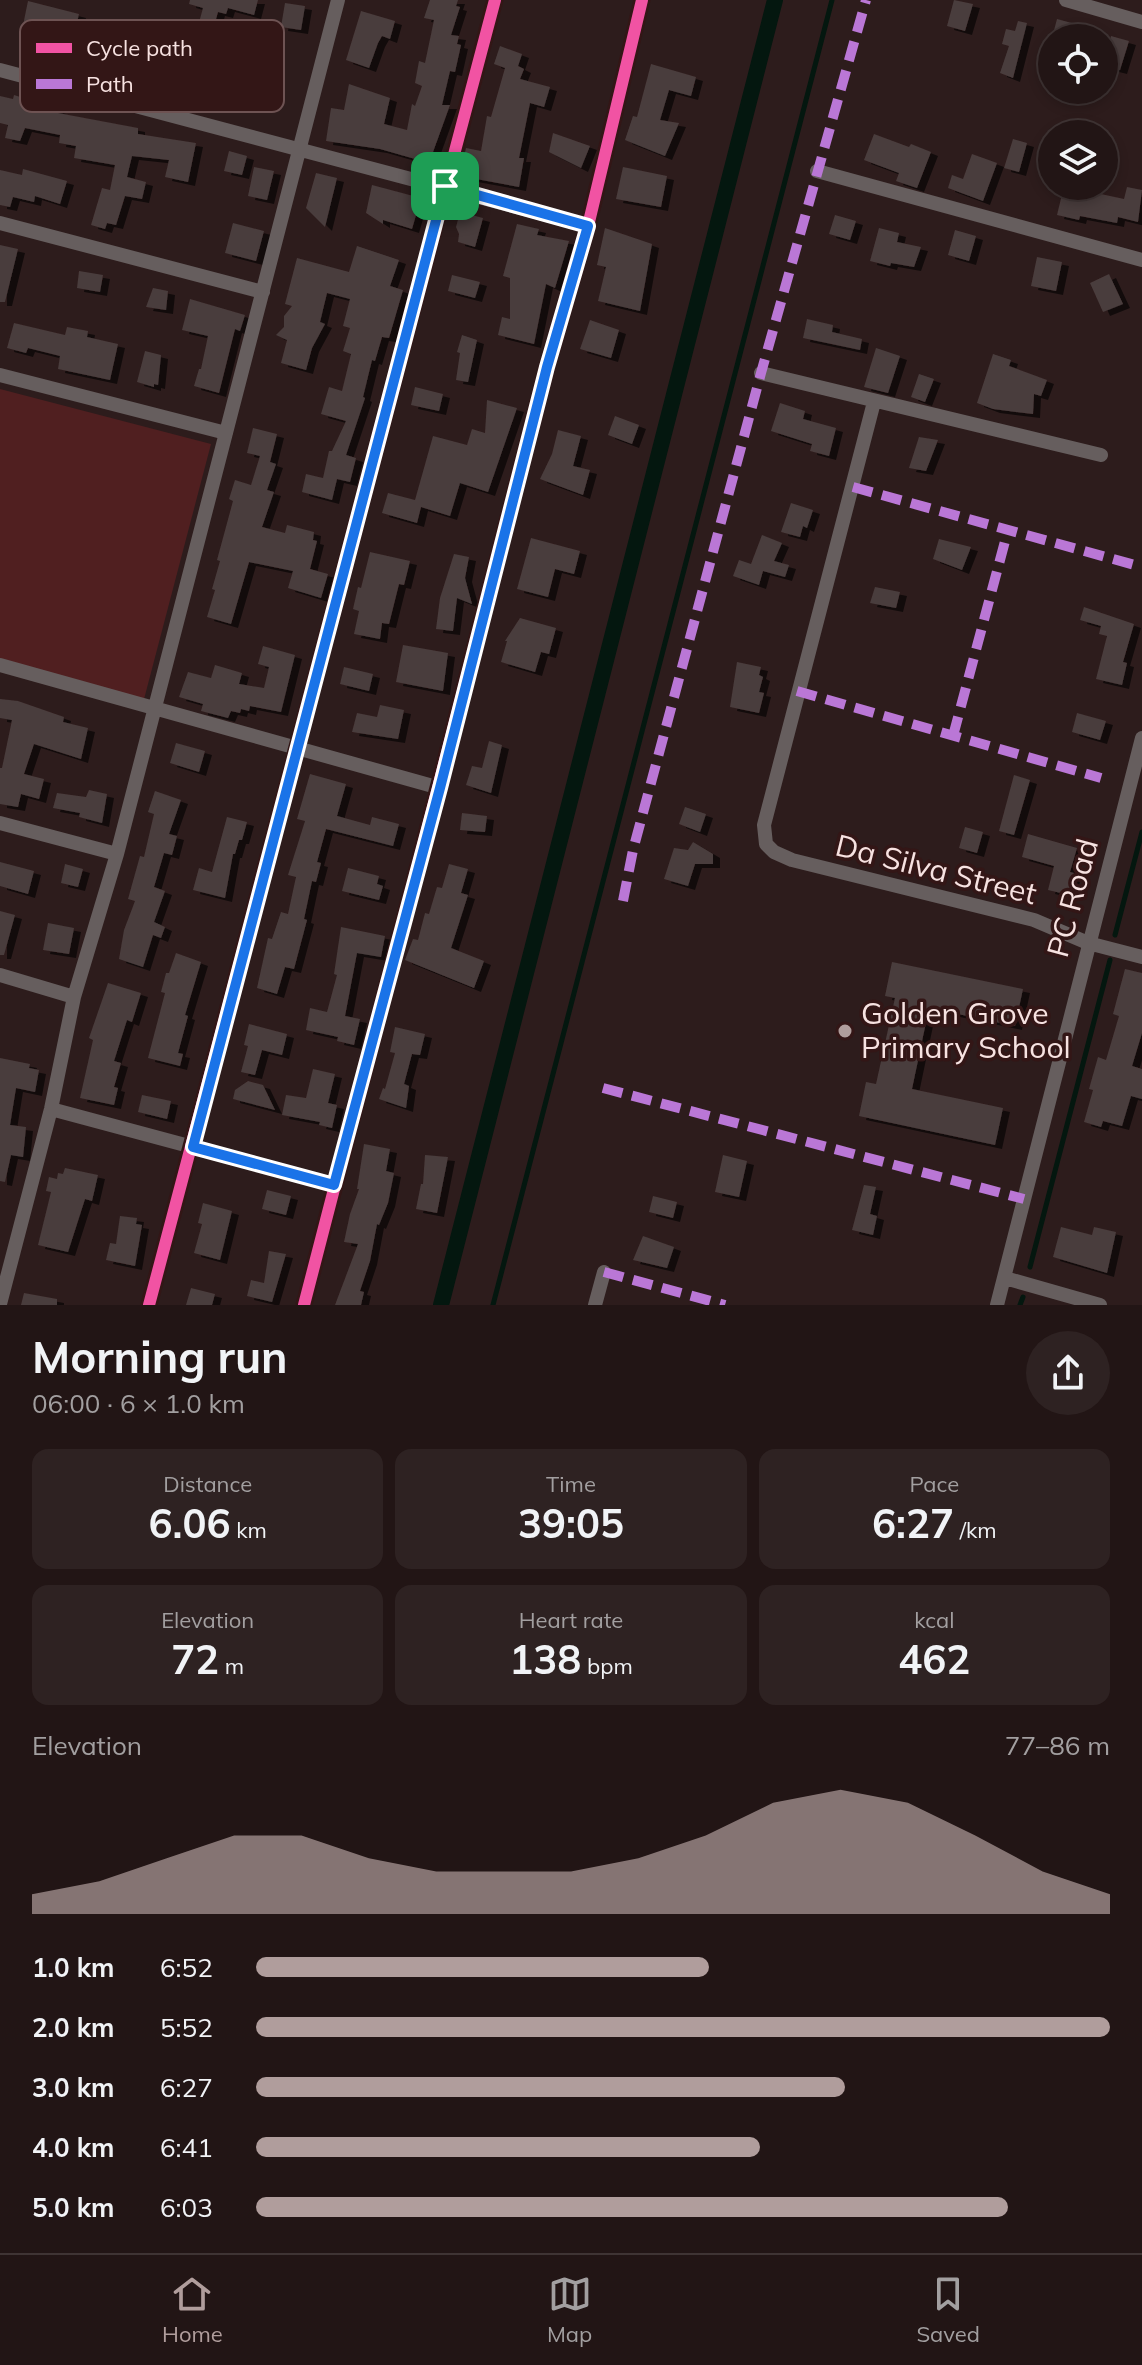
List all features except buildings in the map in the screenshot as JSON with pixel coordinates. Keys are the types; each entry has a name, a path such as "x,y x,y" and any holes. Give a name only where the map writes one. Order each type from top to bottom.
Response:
{"street":[{"path":"0,1304 51,1109 74,997 117,854 338,0"},
{"path":"149,1305 495,0"},
{"path":"304,1305 547,367 588,226 642,0"},
{"path":"1066,0 1142,22"},
{"path":"0,70 20,75"},
{"path":"158,112 588,226"},
{"path":"817,171 1142,260"},
{"path":"0,223 263,292"},
{"path":"761,373 1101,455"},
{"path":"0,375 226,433"},
{"name":"Da Silva Street","path":"874,402 764,825 766,844 774,852 792,860 1034,920 1088,943 1142,957"},
{"path":"0,665 440,788"},
{"name":"PC Road","path":"997,1305 1142,738"},
{"path":"0,823 117,854"},
{"path":"0,975 74,997"},
{"path":"51,1109 334,1185"},
{"path":"595,1305 604,1272"},
{"path":"1005,1278 1100,1305"}],"shaded area":[{"path":"0,389 211,444 143,703 0,666"}],"waterway":[{"path":"441,1305 775,0"},
{"path":"493,1305 832,0"},
{"path":"1115,935 1142,832"},
{"path":"1030,1267 1110,960"},
{"path":"1020,1305 1023,1297"}],"marked path":[{"path":"623,901 633,850 761,373 866,0"},
{"path":"853,487 1142,567"},
{"path":"953,736 1008,530"},
{"path":"797,691 1101,778"},
{"path":"603,1088 1024,1199"},
{"path":"604,1272 725,1305"}],"cycle path":[{"path":"149,1305 495,0"},
{"path":"304,1305 547,367 588,226 642,0"}],"place":[{"name":"Golden Grove Primary School","path":"845,1031"}],"route":[{"path":"445,186 588,226 547,367 440,788 334,1185 193,1147 445,186"}]}
